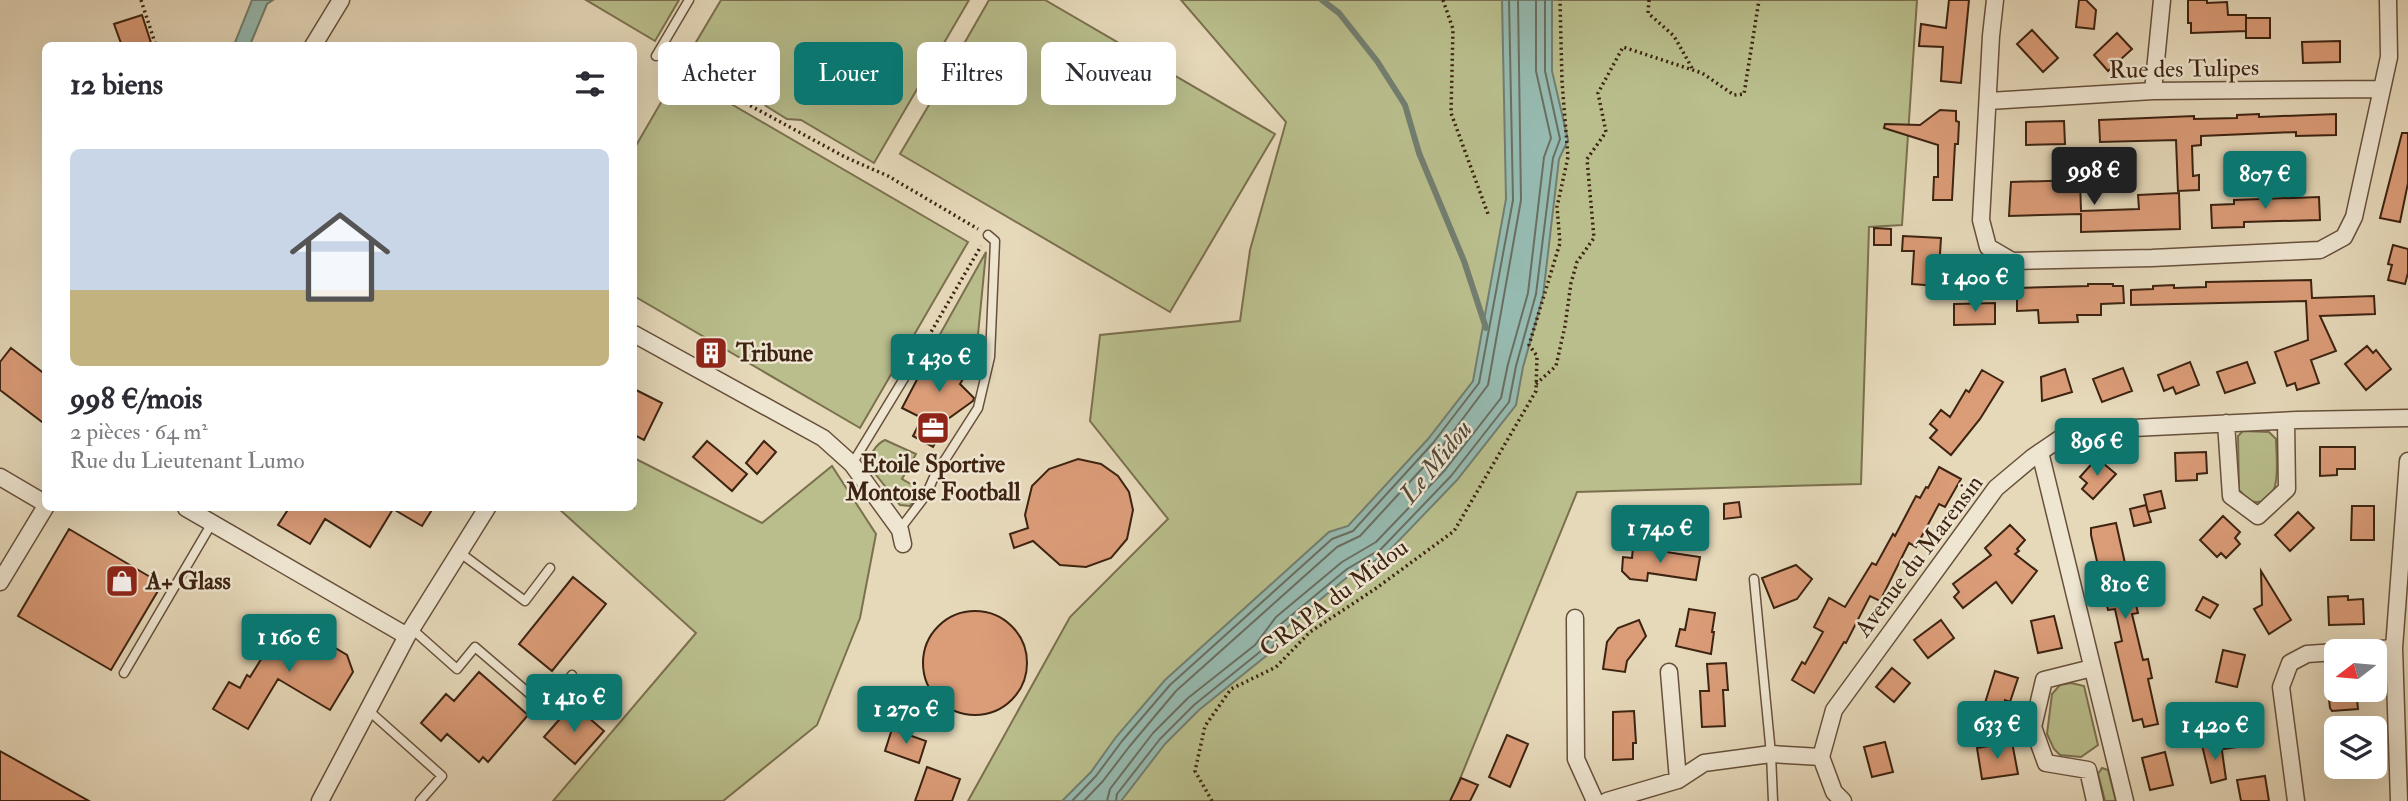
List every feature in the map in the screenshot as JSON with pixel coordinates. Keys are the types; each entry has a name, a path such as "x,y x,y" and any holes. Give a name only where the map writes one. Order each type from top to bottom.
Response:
{"street":[{"path":"315,42 341,0"},
{"path":"1995,0 1981,220 1987,247 2012,261 2320,250 2344,237 2354,217 2389,57 2388,0"},
{"path":"2153,91 2162,0"},
{"name":"Rue des Tulipes","path":"1989,101 2153,91 2381,89"},
{"path":"637,336 823,438 852,464 901,537"},
{"name":"Avenue du Marensin","path":"1821,757 1834,710 1996,488 2071,431 2408,418"},
{"path":"2225,423 2231,496 2258,516 2287,489 2286,421"},
{"path":"2040,452 2125,801"},
{"path":"2399,801 2394,648 2408,461"},
{"path":"0,477 42,503"},
{"path":"0,582 42,511"},
{"path":"191,511 410,633"},
{"path":"320,801 410,633 485,511"},
{"path":"1575,618 1576,759 1595,801"},
{"path":"2387,648 2394,648"},
{"path":"2296,801 2281,687 2290,663 2307,654 2324,653"},
{"path":"2091,668 2044,680 2033,727 2046,763 2088,770 2095,801"},
{"path":"1669,672 1678,780"},
{"path":"1607,801 1678,780 1704,763 1771,754 1821,757 1834,792 1843,801"}],"lane":[{"path":"656,56 690,0"},
{"path":"901,537 934,477 978,408 990,357 995,241 988,235"},
{"path":"852,464 917,357"},
{"path":"124,673 212,523"},
{"path":"459,552 525,601 550,568"},
{"path":"1754,579 1773,801"},
{"path":"410,633 457,669 475,648 545,707 572,675"},
{"path":"368,710 442,776 420,801"}],"path":[{"path":"141,0 155,42"},
{"path":"1443,0 1453,29 1451,113 1488,214"},
{"name":"CRAPA du Midou","path":"1212,801 1195,771 1205,726 1231,689 1276,667 1310,632 1375,589 1454,531 1536,391 1537,356 1530,345 1560,243 1557,207 1568,157 1562,82 1560,0"},
{"path":"1649,0 1648,13 1674,36 1693,70"},
{"name":"CRAPA du Midou","path":"1536,383 1556,366 1565,326 1570,283 1577,262 1594,238 1587,159 1606,132 1598,93 1623,47 1702,73 1734,95 1744,94 1759,0"},
{"path":"656,56 678,65 845,157 888,176 988,235 917,357"}],"green space":[{"path":"586,0 679,0 655,41"},
{"path":"721,0 969,0 945,42 917,42 917,89 874,163 801,120 787,119 766,106 780,105 780,42 696,42"},
{"path":"989,0 1045,0 1117,42 1041,42 1041,105 1176,105 1176,76 1275,134 1170,312 900,154 929,105 1027,105 1027,42 965,42"},
{"path":"1181,0 1917,0 1902,225 1869,227 1861,484 1577,492 1451,801 968,801 1070,617 1168,519 1090,421 1100,335 1240,321 1250,250 1286,122"},
{"path":"659,105 733,105 968,242 860,428 637,298 637,144"},
{"path":"986,252 976,355 939,336"},
{"path":"2243,431 2269,432 2276,439 2276,481 2268,498 2260,502 2249,501 2239,490 2238,436"},
{"path":"885,440 916,454 902,479 919,489 920,494 910,506 900,505 869,466 874,450"},
{"path":"637,460 762,523 832,466 876,534 860,618 817,725 723,801 553,801 696,633 561,511 637,511"},
{"path":"2071,683 2084,686 2098,745 2081,757 2060,755 2047,734 2052,694 2060,685"},
{"path":"2102,768 2108,770 2116,801 2105,801 2098,774"}],"water":[{"path":"252,0 273,0 267,4 251,42 235,42"},
{"name":"Le Midou","path":"1502,0 1552,0 1552,71 1568,140 1559,159 1543,296 1523,367 1516,405 1457,480 1385,555 1351,574 1285,629 1266,656 1199,710 1165,744 1121,801 1062,801 1091,772 1116,737 1165,680 1329,532 1348,526 1428,439 1473,381 1506,199"}],"building":[{"path":"1949,0 1969,0 1961,83 1941,81 1943,47 1919,46 1921,24 1946,28"},
{"path":"2079,0 2086,0 2096,10 2094,29 2076,27"},
{"path":"2188,0 2227,2 2228,15 2246,15 2246,31 2191,33"},
{"path":"142,15 151,42 121,42 114,24"},
{"path":"2246,18 2270,18 2270,38 2246,38"},
{"path":"2032,30 2058,58 2043,72 2017,44"},
{"path":"2117,33 2132,49 2108,71 2094,55"},
{"path":"2340,41 2340,62 2303,63 2302,42"},
{"path":"1940,110 1956,111 1956,121 1959,122 1952,200 1933,200 1934,177 1938,177 1938,145 1884,128 1885,124 1920,125"},
{"path":"2259,114 2259,117 2336,114 2336,135 2296,136 2296,132 2201,136 2201,145 2192,146 2193,176 2199,175 2199,190 2178,191 2176,140 2100,142 2099,120 2194,116 2194,119 2237,118 2237,115"},
{"path":"2064,121 2065,144 2026,145 2026,122"},
{"path":"2402,133 2408,133 2408,183 2400,222 2380,218"},
{"path":"2080,180 2081,211 2139,209 2138,195 2179,193 2180,229 2081,232 2081,214 2009,216 2011,182"},
{"path":"2319,197 2320,220 2244,222 2244,227 2212,228 2211,205 2234,204 2234,200"},
{"path":"1874,228 1891,229 1891,245 1874,245"},
{"path":"1903,236 1941,238 1938,286 1912,284 1914,251 1902,251"},
{"path":"2393,245 2408,249 2405,284 2388,280 2392,265 2388,264"},
{"path":"2311,280 2312,298 2374,296 2375,314 2320,316 2336,351 2311,360 2319,383 2297,390 2295,383 2287,386 2275,352 2308,340 2306,301 2131,305 2131,290 2153,289 2153,286 2206,287 2206,282"},
{"path":"2088,284 2123,286 2124,303 2101,304 2101,315 2077,315 2078,322 2039,323 2038,310 2017,311 2017,288"},
{"path":"1995,303 1995,324 1954,325 1954,304"},
{"path":"2367,346 2373,353 2376,350 2391,369 2366,390 2345,364"},
{"path":"11,348 42,372 42,422 0,390 0,362"},
{"path":"955,348 975,359 960,384 974,398 948,419 933,447 913,436 922,418 902,408 921,372 917,370 926,354 946,364"},
{"path":"2190,362 2199,385 2176,394 2173,387 2164,391 2158,375"},
{"path":"2247,362 2255,383 2225,393 2217,372"},
{"path":"2123,368 2132,391 2102,402 2093,379"},
{"path":"2065,369 2072,392 2042,401 2041,377"},
{"path":"1982,370 2003,382 1980,419 1951,455 1930,438 1937,430 1930,424 1941,410 1950,417"},
{"path":"637,390 662,403 644,440 637,436"},
{"path":"707,441 747,474 732,491 693,457"},
{"path":"764,441 776,452 757,474 746,463"},
{"path":"2320,447 2355,447 2355,469 2337,469 2337,475 2320,476"},
{"path":"2206,452 2207,473 2197,474 2197,480 2176,481 2175,453"},
{"path":"2097,458 2116,474 2093,499 2082,489 2087,483 2080,477"},
{"path":"1078,459 1101,464 1118,476 1129,492 1133,510 1127,539 1111,558 1086,567 1060,565 1033,541 1014,548 1010,534 1028,528 1025,515 1032,486 1049,469"},
{"path":"1939,467 1961,479 1945,507 1939,504 1916,547 1909,543 1880,601 1870,596 1846,643 1844,642 1814,693 1792,680 1802,662 1805,664 1823,632 1814,627 1829,598 1845,607 1872,563 1876,565 1893,534 1895,536 1916,496 1920,498 1926,487 1928,488"},
{"path":"2161,491 2165,508 2148,512 2144,495"},
{"path":"1739,502 1741,517 1724,519 1724,504"},
{"path":"2146,505 2151,522 2134,526 2130,509"},
{"path":"2352,506 2374,506 2374,540 2351,540"},
{"path":"287,511 392,511 370,547 325,519 310,544 278,525"},
{"path":"396,511 431,511 422,526"},
{"path":"2298,512 2314,528 2290,551 2275,535"},
{"path":"2223,516 2240,532 2235,538 2240,544 2226,558 2221,553 2217,557 2200,540"},
{"path":"2116,523 2129,581 2135,580 2140,605 2136,605 2138,613 2132,614 2143,660 2148,659 2152,678 2148,679 2158,724 2144,727 2142,719 2133,721 2115,643 2122,641 2115,609 2108,610 2091,535 2091,528"},
{"path":"2010,525 2025,540 2015,554 2037,571 2012,603 1996,582 1963,608 1954,597 1959,592 1953,584 1991,555 1985,548"},
{"path":"69,529 162,584 111,670 18,616"},
{"path":"1633,547 1700,557 1696,580 1648,573 1647,581 1630,579 1622,571 1623,557 1632,558"},
{"path":"1796,565 1812,579 1797,599 1774,608 1762,578"},
{"path":"2261,571 2291,620 2269,634 2254,609 2262,605"},
{"path":"573,577 606,604 552,671 519,644"},
{"path":"2348,596 2348,600 2363,599 2364,624 2329,625 2328,597"},
{"path":"2203,597 2218,605 2210,618 2196,610"},
{"path":"1689,609 1715,613 1711,654 1676,646 1680,629 1685,630"},
{"path":"975,611 995,615 1012,626 1023,643 1027,663 1023,683 1012,700 995,711 975,715 955,711 938,700 927,683 923,663 927,643 938,626 955,615"},
{"path":"2054,616 2062,648 2038,653 2031,621"},
{"path":"286,619 347,655 353,672 330,710 278,679 248,729 213,709 229,682 240,688 247,675 250,677"},
{"path":"1639,620 1646,636 1627,661 1625,672 1603,669 1607,642 1618,628"},
{"path":"1941,620 1954,638 1928,658 1914,640"},
{"path":"2223,650 2245,655 2237,687 2216,682"},
{"path":"1726,663 1728,690 1723,690 1725,726 1702,727 1700,691 1709,691 1707,664"},
{"path":"1892,668 1910,683 1894,702 1876,687"},
{"path":"1995,671 2018,678 2010,702 2005,700 2003,708 1985,703"},
{"path":"479,672 528,715 488,762 483,757 479,762 447,734 441,741 421,723 446,694 454,701"},
{"path":"2329,702 2357,702 2358,709 2332,711"},
{"path":"573,704 604,731 575,764 544,737"},
{"path":"1634,711 1636,743 1633,743 1633,759 1613,760 1613,712"},
{"path":"2256,712 2259,736 2251,737 2252,745 2223,749 2219,716"},
{"path":"892,729 926,741 919,763 885,751"},
{"path":"1507,735 1528,744 1510,787 1489,777"},
{"path":"1885,742 1893,772 1872,777 1864,747"},
{"path":"2012,742 2018,774 1982,779 1977,748"},
{"path":"2221,744 2226,779 2211,783 2202,745"},
{"path":"0,751 89,801 0,801"},
{"path":"2165,752 2173,785 2150,790 2142,758"},
{"path":"927,767 960,779 952,801 915,801"},
{"path":"2265,776 2269,801 2241,801 2237,780"},
{"path":"1461,778 1478,785 1470,801 1450,801"}],"waterway":[{"path":"1322,0 1339,13 1377,61 1405,105 1419,153 1464,261 1486,328"}],"place":[{"name":"Tribune","path":"711,353"},
{"name":"Etoile Sportive Montoise Football","path":"933,428"},
{"name":"A+ Glass","path":"122,581"}]}
